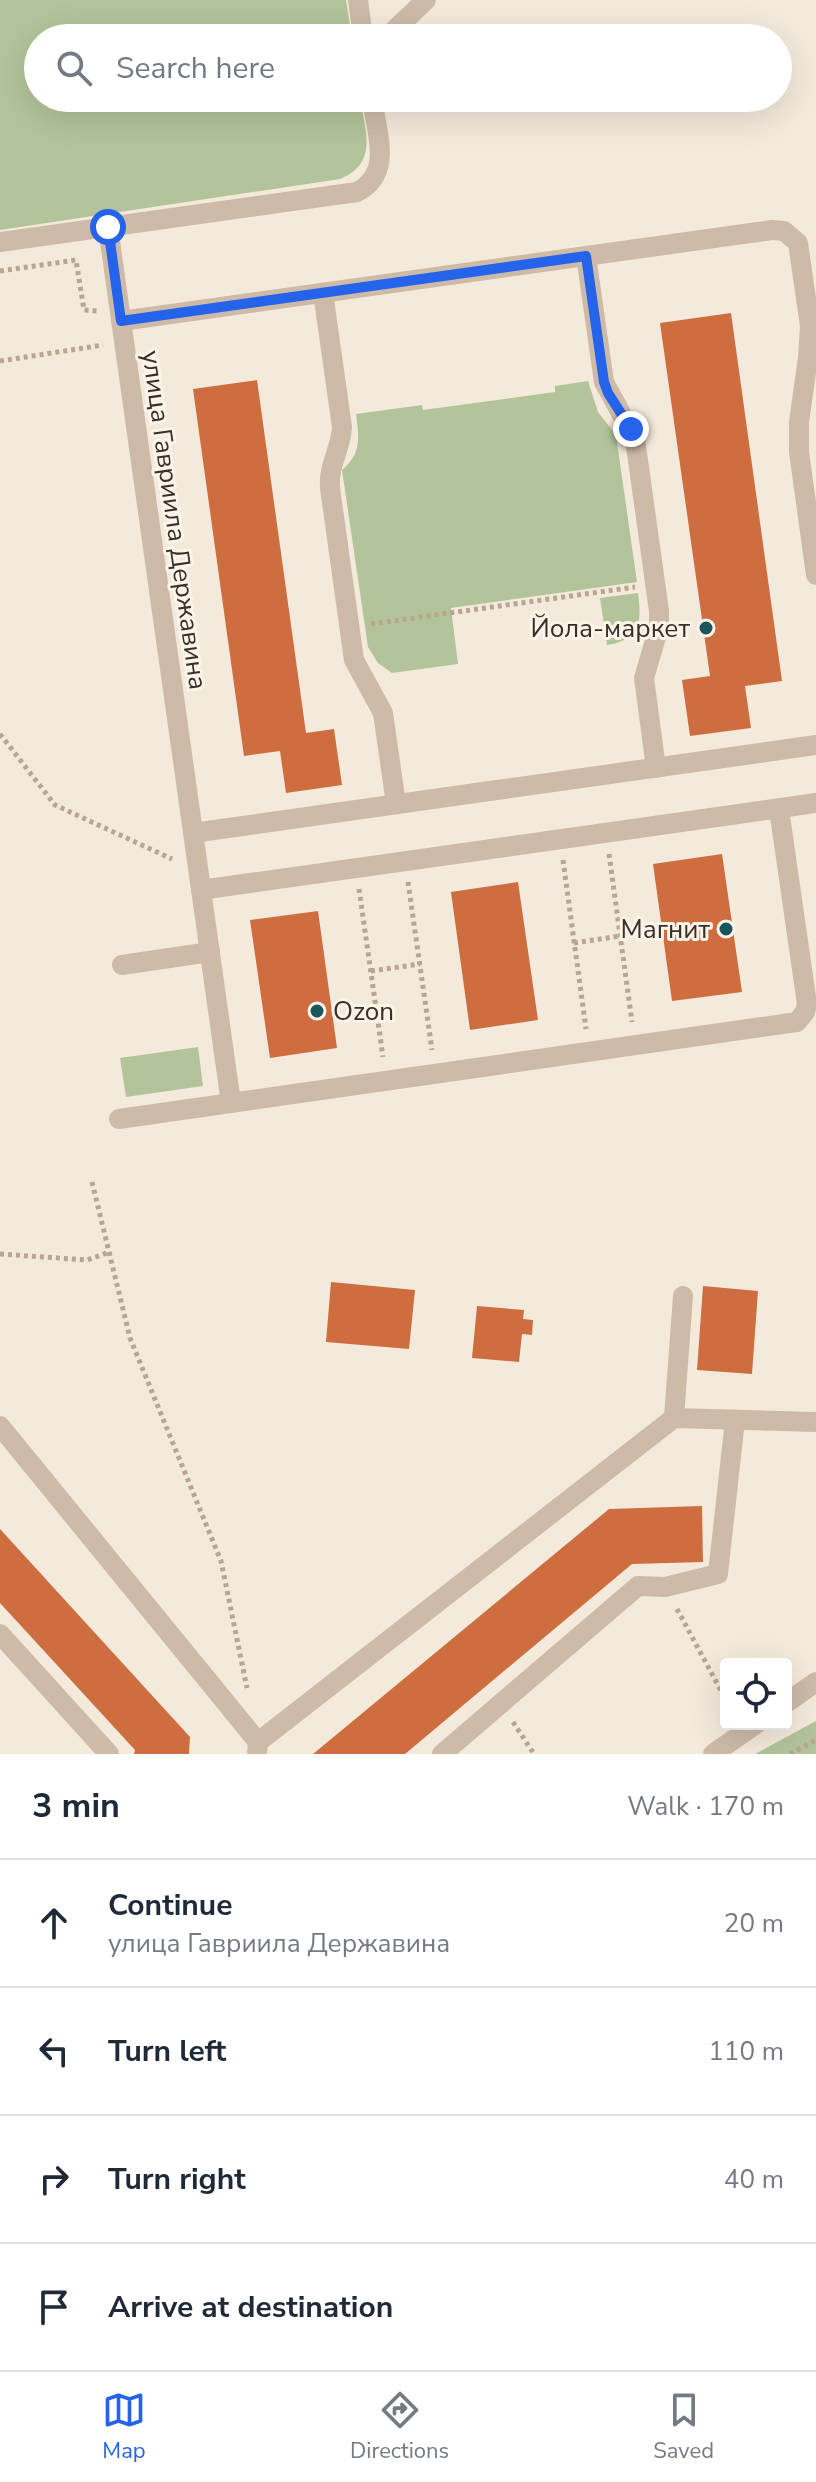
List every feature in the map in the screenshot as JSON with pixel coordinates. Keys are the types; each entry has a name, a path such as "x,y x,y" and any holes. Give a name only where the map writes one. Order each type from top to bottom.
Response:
{"street":[{"path":"358,0 361,24"},
{"path":"401,24 426,0"},
{"path":"0,242 357,192 369,186 379,170 374,112"},
{"name":"улица Гавриила Державина","path":"108,227 231,1103"},
{"path":"121,324 586,256 772,230 784,231 798,243 810,326 799,422 799,452 816,575"},
{"path":"586,256 604,382 635,439 655,584 659,622 644,682 656,768"},
{"path":"323,293 342,427 331,465 330,488 349,627 356,667 383,713 396,804"},
{"path":"193,833 816,745"},
{"path":"200,881 356,868 816,803"},
{"path":"119,1119 788,1025 803,1017 807,1004 779,809"},
{"path":"122,965 210,952"},
{"path":"674,1418 683,1296"},
{"path":"0,1426 257,1748 674,1418 816,1422"},
{"path":"442,1754 638,1586 665,1587 718,1574 735,1420"},
{"path":"0,1634 109,1754"},
{"path":"792,1699 816,1682"},
{"path":"713,1754 747,1730"}],"path":[{"path":"0,271 76,260 84,310 121,324"},
{"path":"0,361 121,324"},
{"path":"349,627 655,584"},
{"path":"0,734 55,805 200,881"},
{"path":"606,833 636,1046"},
{"path":"560,839 590,1053"},
{"path":"405,861 435,1074"},
{"path":"356,868 386,1081"},
{"path":"574,943 620,936"},
{"path":"371,971 420,964"},
{"path":"92,1182 130,1338 221,1561 248,1697"},
{"path":"0,1254 87,1260 110,1252"},
{"path":"665,1587 720,1689"},
{"path":"501,1704 534,1754"},
{"path":"790,1754 816,1740"}],"green space":[{"path":"0,0 346,0 350,24 24,24 24,112 362,112 365,155 352,172 340,179 0,230"},
{"path":"588,381 598,412 616,435 637,582 451,608 458,664 392,673 378,663 368,647 342,470 356,451 356,414 422,405 423,410 555,392 555,386"},
{"path":"638,593 639,621 636,628 626,639 607,645 600,598"},
{"path":"198,1047 203,1086 126,1097 120,1058"},
{"path":"816,1721 816,1754 755,1754"}],"building":[{"path":"731,313 782,681 745,686 751,728 690,736 682,680 710,676 660,323"},
{"path":"257,380 306,733 334,729 342,785 286,793 280,751 244,756 193,389"},
{"path":"722,854 742,992 672,1001 653,864"},
{"path":"518,882 538,1020 470,1030 451,892"},
{"path":"318,911 337,1048 270,1058 250,920"},
{"path":"331,1282 415,1290 409,1349 326,1342"},
{"path":"703,1286 758,1291 752,1374 697,1370"},
{"path":"477,1306 524,1310 523,1319 533,1320 532,1335 522,1334 519,1362 472,1358"},
{"path":"702,1506 703,1562 632,1564 405,1754 313,1754 609,1509"},
{"path":"0,1529 190,1737 189,1754 134,1754 135,1750 0,1603"}],"place":[{"name":"Йола-маркет","path":"706,628"},
{"name":"Магнит","path":"726,929"},
{"name":"Ozon","path":"317,1011"}],"route":[{"path":"108,227 121,321 586,256 604,382 631,429"}]}
